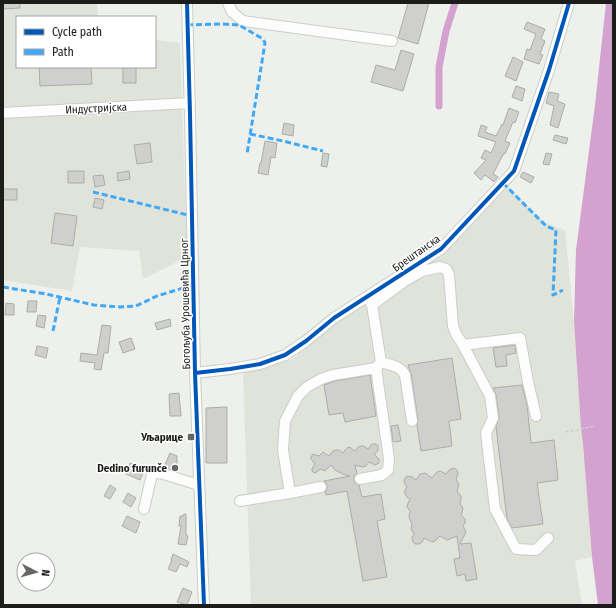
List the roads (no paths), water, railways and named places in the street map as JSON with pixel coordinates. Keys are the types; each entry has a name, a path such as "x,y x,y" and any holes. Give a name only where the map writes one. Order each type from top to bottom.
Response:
{"street":[{"name":"Богољуба Урошевића Црног","path":"187,3 195,373 204,605"},
{"path":"228,3 232,12 243,21 392,41"},
{"name":"Брештанска","path":"195,373 260,364 285,354 306,341 334,318 369,301 441,249 514,171 549,70 569,3"},
{"name":"Индустријска","path":"3,113 190,103"},
{"path":"360,480 382,475 388,470 390,459 369,301 422,271 440,267 446,269 449,275 453,326 456,334 490,396 493,418 486,433 495,509 516,549 536,550 548,538"},
{"path":"463,345 520,338 536,416"},
{"path":"290,493 283,450 285,421 298,396 307,387 321,379 333,375 378,365 399,368 405,375 412,421"},
{"path":"144,509 152,474 160,473 199,485"},
{"path":"240,501 321,487"}],"waterway":[{"path":"439,106 439,67 446,31 455,3"}],"place":[{"name":"Уљарице","path":"191,437"},
{"name":"Dedino furunče","path":"175,468"}]}
